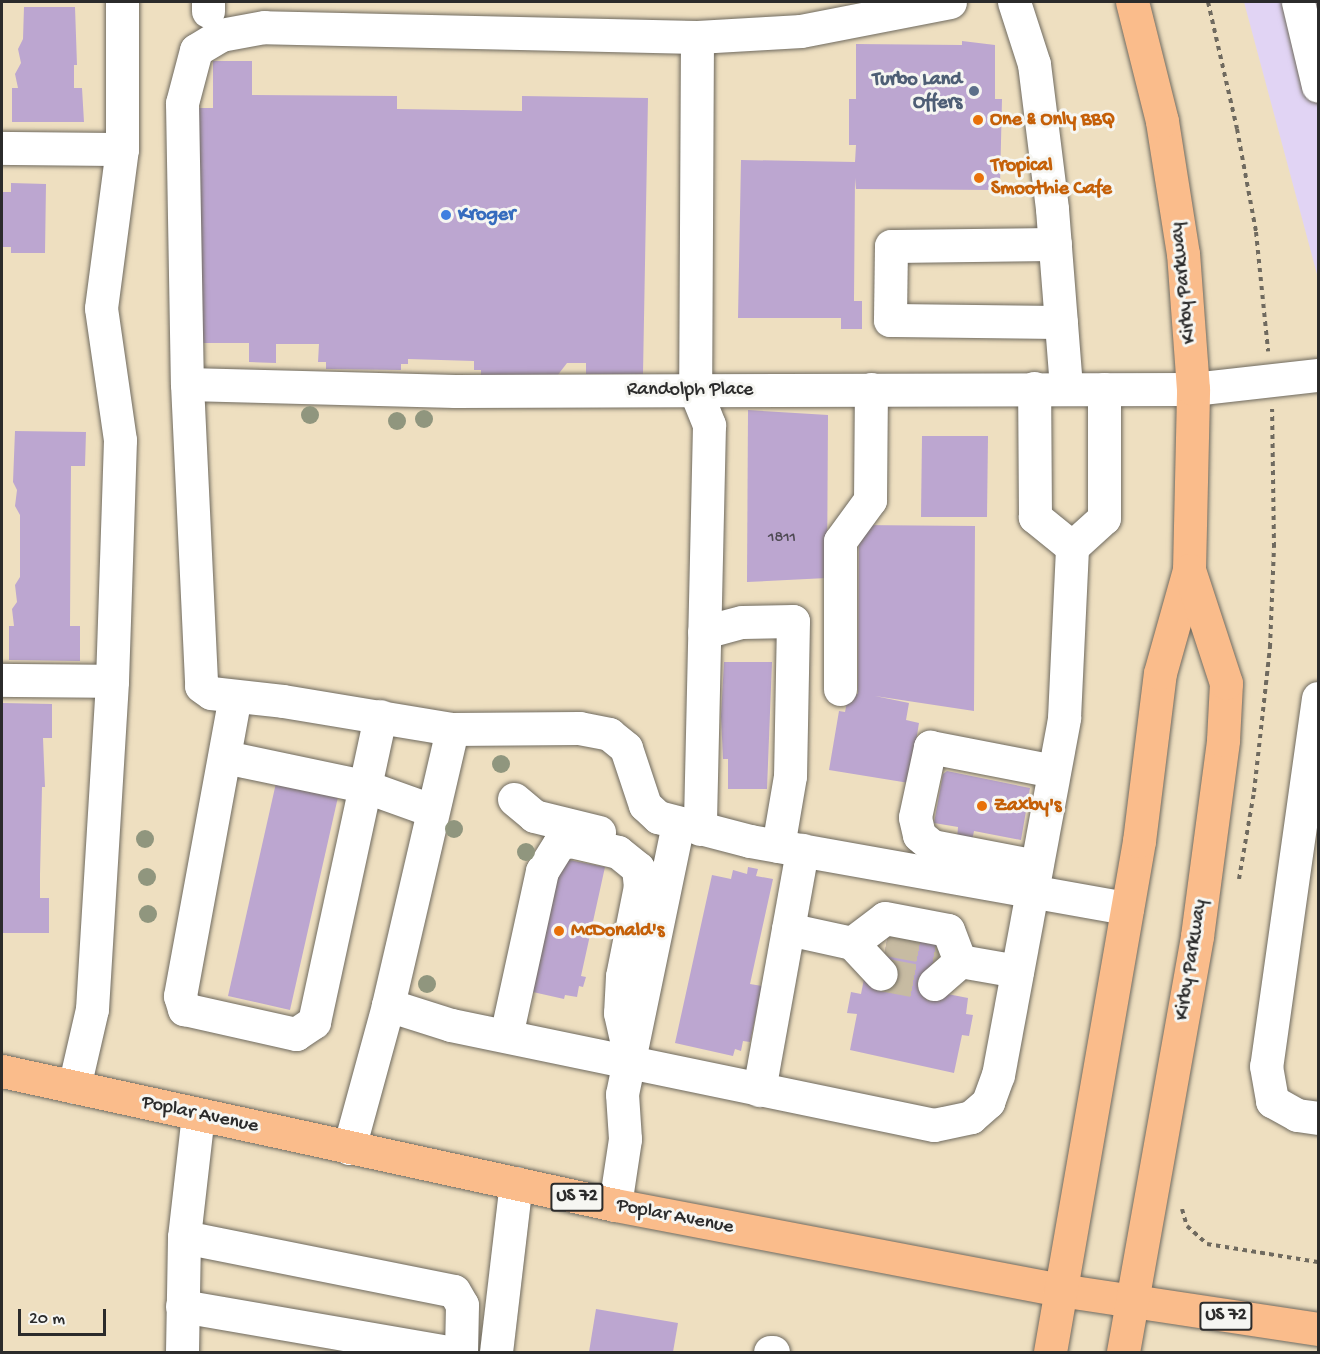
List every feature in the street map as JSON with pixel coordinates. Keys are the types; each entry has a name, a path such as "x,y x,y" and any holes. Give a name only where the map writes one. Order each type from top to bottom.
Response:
{"main road":[{"name":"Kirby Parkway","path":"1050,1353 1140,841 1160,673 1189,570 1193,389 1174,187 1132,2"},
{"name":"Kirby Parkway","path":"1123,1353 1197,936 1223,740 1226,683 1189,570"},
{"name":"Poplar Avenue","path":"2,1071 615,1205 1133,1303 1318,1329"}],"lane":[{"path":"74,1087 92,1009 112,681 120,440 101,308 122,149 122,2"},
{"path":"950,2 801,31 697,37 264,27 221,35 196,50 182,103 187,384 201,686 210,693 380,716 452,729 579,728 609,734 626,748 645,805 658,817 790,848 1033,879"},
{"path":"1014,2 1034,64 1055,244 1061,322 1050,388 1035,517 1072,547"},
{"path":"1298,2 1318,86"},
{"path":"615,1205 625,1139 622,1094 628,1058 667,878 689,826 704,632 709,425 695,390 697,37"},
{"path":"2,148 122,149"},
{"path":"1055,244 891,246 890,320 1061,322"},
{"name":"Randolph Place","path":"187,384 455,391 1193,389 1318,375"},
{"path":"840,689 840,541 870,500 870,389"},
{"path":"388,1005 451,1025 628,1058 759,1090 934,1125 971,1118 988,1102 998,1076 1064,718 1072,547 1104,518 1104,389"},
{"path":"704,632 742,622 793,621 788,929 759,1090"},
{"path":"2,680 112,681"},
{"path":"235,696 180,996 184,1009 296,1034 314,1022 380,716"},
{"path":"1318,698 1266,1066 1272,1101 1297,1116 1318,1119"},
{"path":"349,1148 388,1005 431,810 452,729"},
{"path":"1054,771 930,747 915,817 919,835 932,846 1127,908"},
{"path":"225,757 364,786 431,810"},
{"path":"514,800 534,816 625,838 650,853 667,878"},
{"path":"506,1036 542,871 559,844 570,841 618,852 638,868 640,886 622,976 620,1013 628,1058"},
{"path":"852,943 885,918 948,930 942,966 1017,971"},
{"path":"788,929 852,943 884,958"},
{"path":"182,1353 184,1237 198,1115"},
{"path":"496,1353 516,1183"},
{"path":"184,1237 454,1291 462,1305 461,1353"},
{"path":"182,1306 448,1353"}],"shaded area":[{"path":"1244,2 1318,2 1318,278"}],"building":[{"path":"24,7 75,7 77,65 74,65 74,88 82,88 84,122 12,122 12,88 18,88 15,74 21,63 18,49 23,39"},
{"path":"962,41 995,45 995,99 1002,99 1000,185 994,190 856,189 855,178 854,301 862,301 862,329 841,329 841,318 738,318 741,160 855,162 856,145 849,145 849,99 856,99 856,44 962,45"},
{"path":"213,61 252,61 252,95 397,96 397,109 522,111 522,96 648,98 643,374 586,374 586,363 567,363 557,376 481,375 481,370 474,370 474,361 408,359 408,364 401,364 401,370 326,369 326,362 318,362 319,344 276,344 276,363 249,362 249,343 196,343 198,108 213,108"},
{"path":"11,183 46,184 45,253 11,253 11,247 2,247 2,192 11,192"},
{"path":"748,410 828,415 827,578 747,582"},
{"path":"15,431 86,432 85,466 71,466 70,626 80,626 80,661 9,660 9,626 14,626 12,609 17,602 15,585 20,577 20,515 15,506 17,490 13,482"},
{"path":"922,436 988,436 987,517 921,517"},
{"path":"859,525 975,526 974,711 875,696 909,703 906,720 919,723 909,783 829,770 839,711 845,712 849,692 858,694"},
{"path":"724,662 772,662 767,789 728,789 728,759 723,759 721,716"},
{"path":"2,703 52,704 52,738 43,738 45,787 42,787 40,875 40,898 49,898 49,933 2,933"},
{"name":"Zaxby's","path":"947,771 1030,788 1021,840 974,831 972,841 957,839 958,827 934,823 943,774"},
{"path":"276,783 338,797 290,1010 228,996"},
{"path":"559,858 605,867 581,976 586,977 583,987 579,986 577,997 565,995 564,999 524,990"},
{"path":"748,867 758,869 756,876 773,879 750,984 762,986 750,1042 743,1041 741,1051 735,1049 733,1056 675,1043 712,875 731,879 733,870 747,874"},
{"path":"890,924 943,934 932,991 968,998 966,1014 973,1015 969,1036 962,1035 954,1073 850,1050 857,1014 847,1013 851,992 861,994 864,979 879,982"},
{"path":"596,1309 678,1323 673,1352 589,1352"}],"tunnel":[{"path":"887,939 940,949"},
{"path":"881,974 934,984"}],"place":[{"name":"Turbo Land Offers","path":"974,91"},
{"name":"One & Only BBQ","path":"978,120"},
{"name":"Tropical Smoothie Cafe","path":"979,178"},
{"name":"Kroger","path":"446,215"},
{"name":"Zaxby's","path":"982,806"},
{"name":"McDonald's","path":"559,931"}]}
